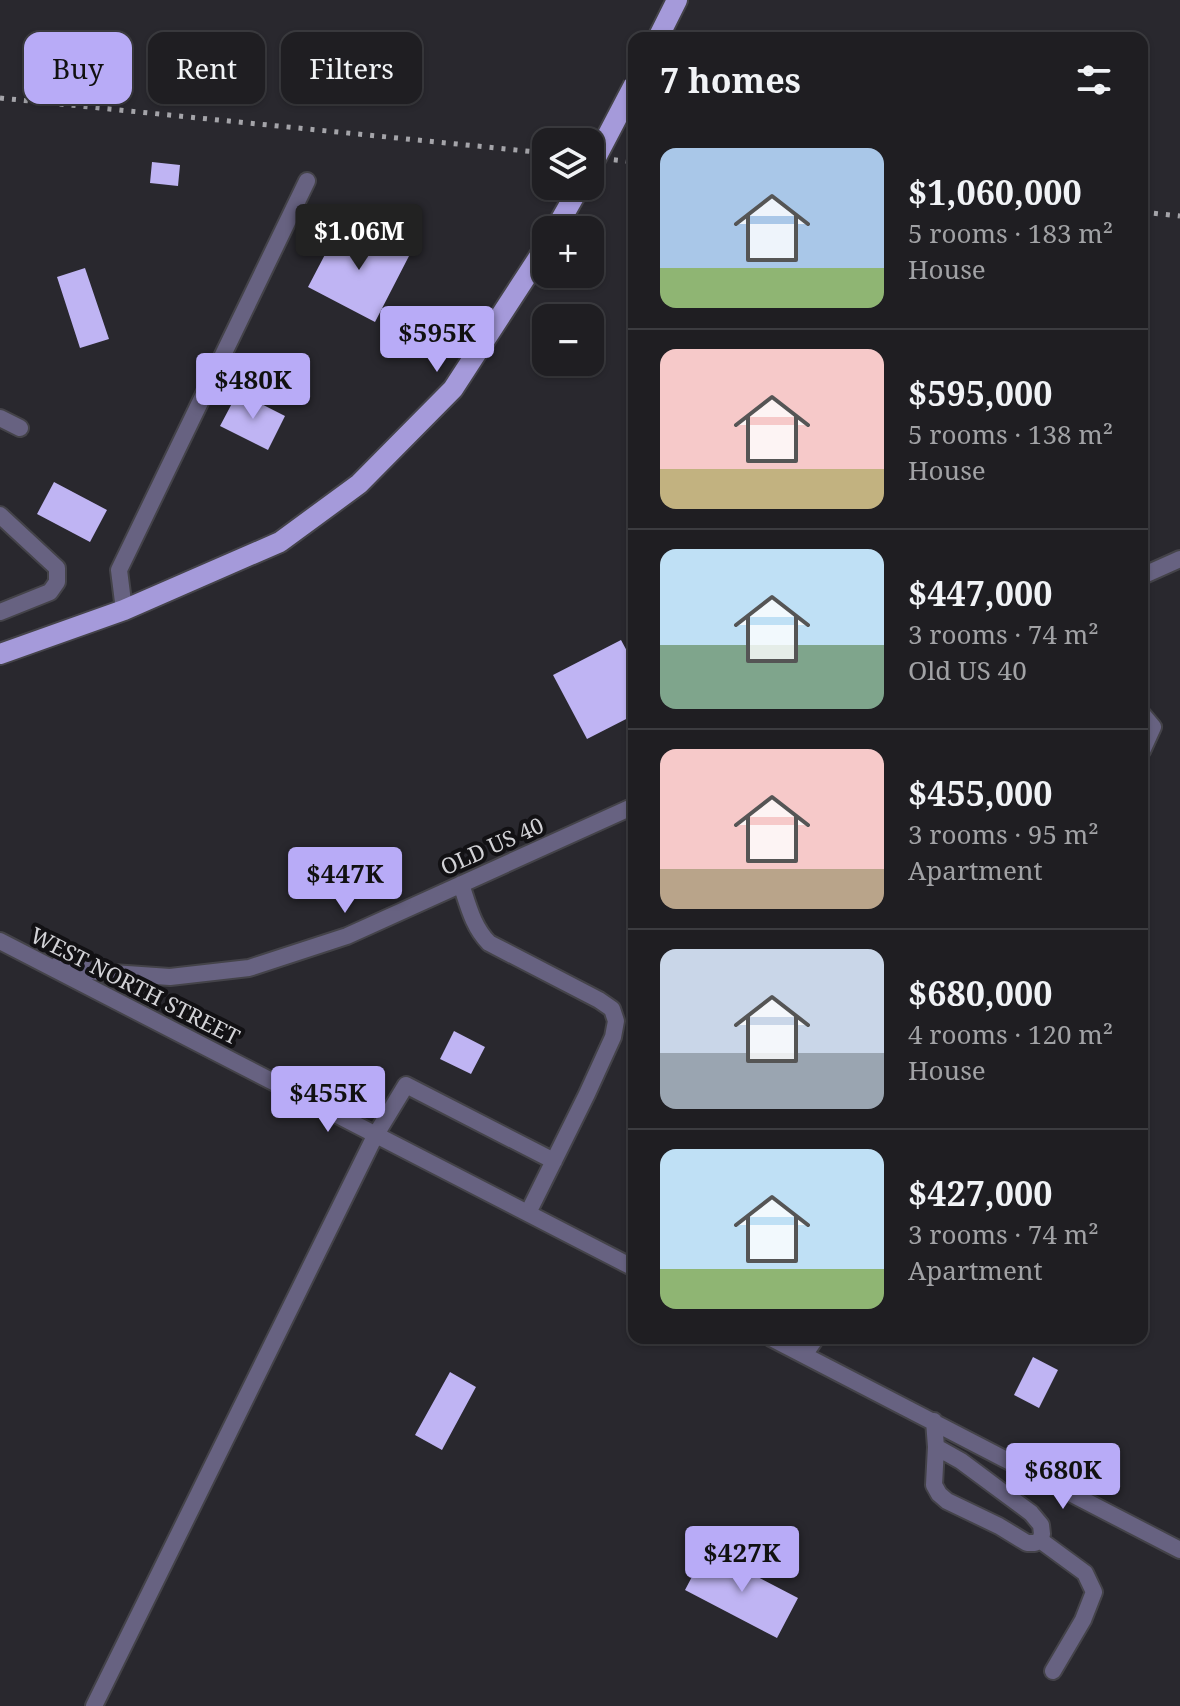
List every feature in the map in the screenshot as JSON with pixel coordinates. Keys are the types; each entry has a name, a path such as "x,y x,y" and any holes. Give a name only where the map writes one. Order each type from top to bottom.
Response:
{"main road":[{"path":"661,32 677,0"},
{"path":"604,142 628,96"},
{"path":"0,654 124,610 280,542 359,484 453,389 532,268"}],"street":[{"path":"124,610 119,570 307,181"},
{"path":"0,418 20,428"},
{"path":"0,515 57,568 57,582 50,592 0,612"},
{"path":"1148,573 1180,559"},
{"name":"OLD US 40","path":"41,962 98,972 170,977 249,968 347,936 628,809"},
{"path":"461,884 474,923 489,943 599,1000 612,1009 616,1021 613,1037 587,1094 528,1213"},
{"name":"WEST NORTH STREET","path":"0,941 628,1265"},
{"path":"94,1706 375,1136 406,1085 554,1161"},
{"path":"783,1344 1180,1550"},
{"path":"804,1355 812,1344"},
{"path":"934,1421 934,1485 939,1494 1027,1543 1040,1540 1041,1525 1031,1513 961,1461 936,1447"},
{"path":"1040,1540 1085,1573 1094,1592 1083,1620 1053,1671"}],"building":[{"path":"152,162 180,165 178,186 150,183"},
{"path":"342,222 409,256 375,322 308,287"},
{"path":"85,268 109,339 80,348 57,277"},
{"path":"238,392 285,416 268,450 220,426"},
{"path":"54,482 107,510 90,542 37,514"},
{"path":"621,640 628,653 628,718 587,739 553,675"},
{"path":"454,1031 485,1047 471,1074 440,1059"},
{"path":"1033,1357 1058,1370 1039,1408 1014,1395"},
{"path":"450,1372 476,1387 442,1450 415,1435"},
{"path":"706,1550 798,1598 777,1638 685,1590"}],"railway":[{"path":"0,98 532,152"},
{"path":"604,159 628,161"},
{"path":"1148,213 1180,216"}]}
